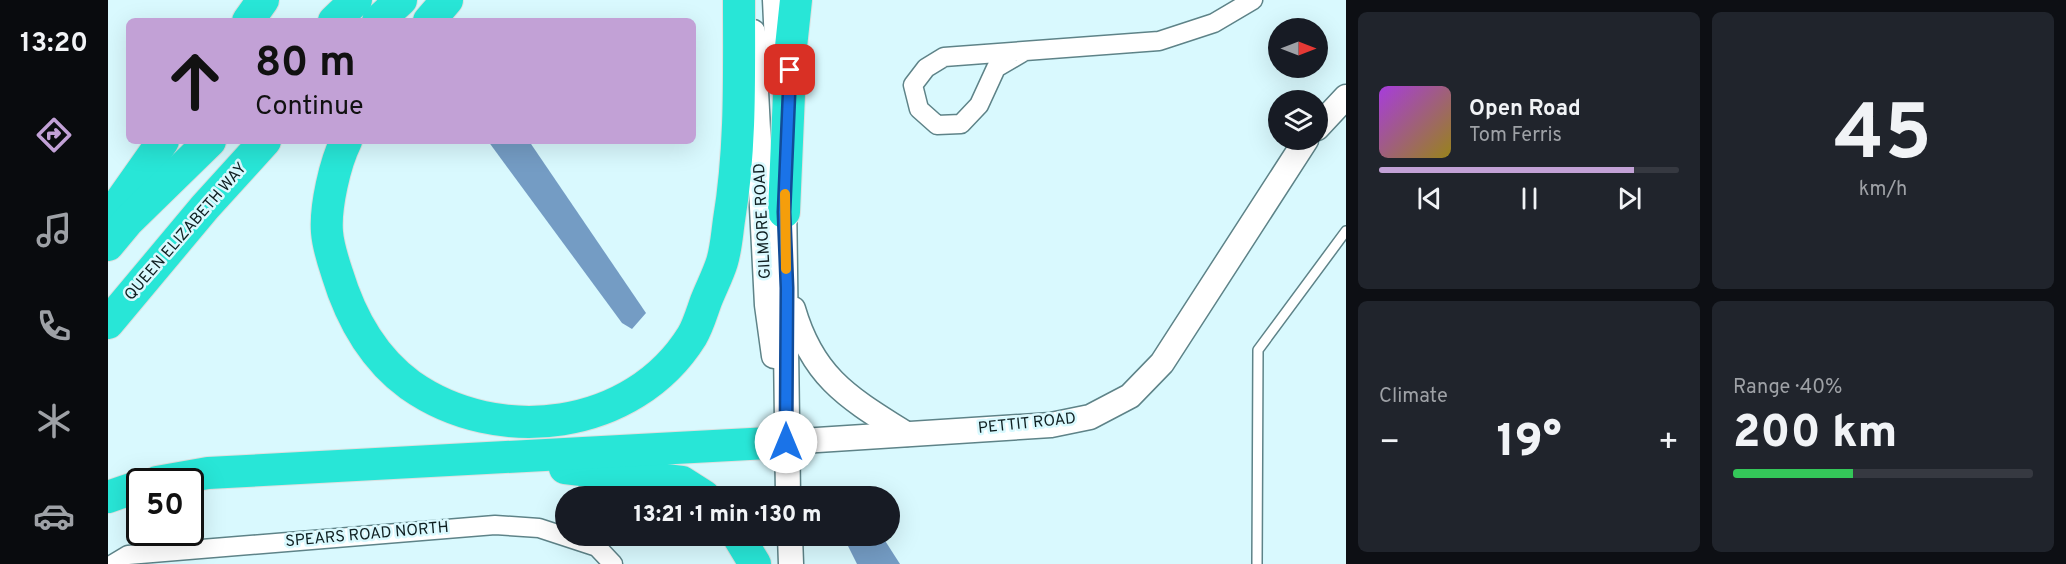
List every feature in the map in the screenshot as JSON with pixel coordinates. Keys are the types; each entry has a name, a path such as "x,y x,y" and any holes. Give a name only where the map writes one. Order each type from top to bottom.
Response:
{"highway":[{"path":"250,18 263,0"},
{"path":"337,18 356,0"},
{"path":"381,18 401,0"},
{"path":"432,18 447,0"},
{"path":"344,144 336,160 327,232 346,303 364,335 383,360 410,384 450,407 494,420 540,423 588,415 630,397 665,370 692,335 722,261 734,189 738,117 739,0"},
{"path":"784,212 791,47 796,0"},
{"path":"108,219 161,144"},
{"path":"108,245 128,221 207,144"},
{"name":"QUEEN ELIZABETH WAY","path":"108,323 205,207 262,144"},
{"path":"204,474 786,442"},
{"path":"472,458 682,482 688,486"},
{"path":"108,497 126,491"},
{"path":"744,546 755,564"}],"main road":[{"name":"GILMORE ROAD","path":"752,0 767,305 786,442"},
{"name":"GILMORE ROAD","path":"775,0 787,288 788,486"},
{"path":"1328,116 1346,96"},
{"name":"PETTIT ROAD","path":"786,442 1051,425 1090,417 1130,396 1162,363 1300,150"},
{"path":"787,288 799,330 813,357 831,381 856,402 906,434"},
{"path":"790,546 791,564"}],"street":[{"path":"1025,51 996,68 979,105 961,124 937,125 919,109 913,85 926,68 944,57 1159,41 1214,23 1245,1"},
{"name":"SPEARS ROAD NORTH","path":"113,564 128,555 495,525 539,528 597,546 612,564"}],"lane":[{"path":"1257,564 1258,350 1346,231"}],"water":[{"path":"490,144 531,144 646,313 632,329 622,323"},
{"path":"848,546 888,546 900,564 857,564"}],"slow traffic":[{"path":"785,194 786,269"}],"route":[{"path":"786,442 787,288 784,212 790,70"}]}
